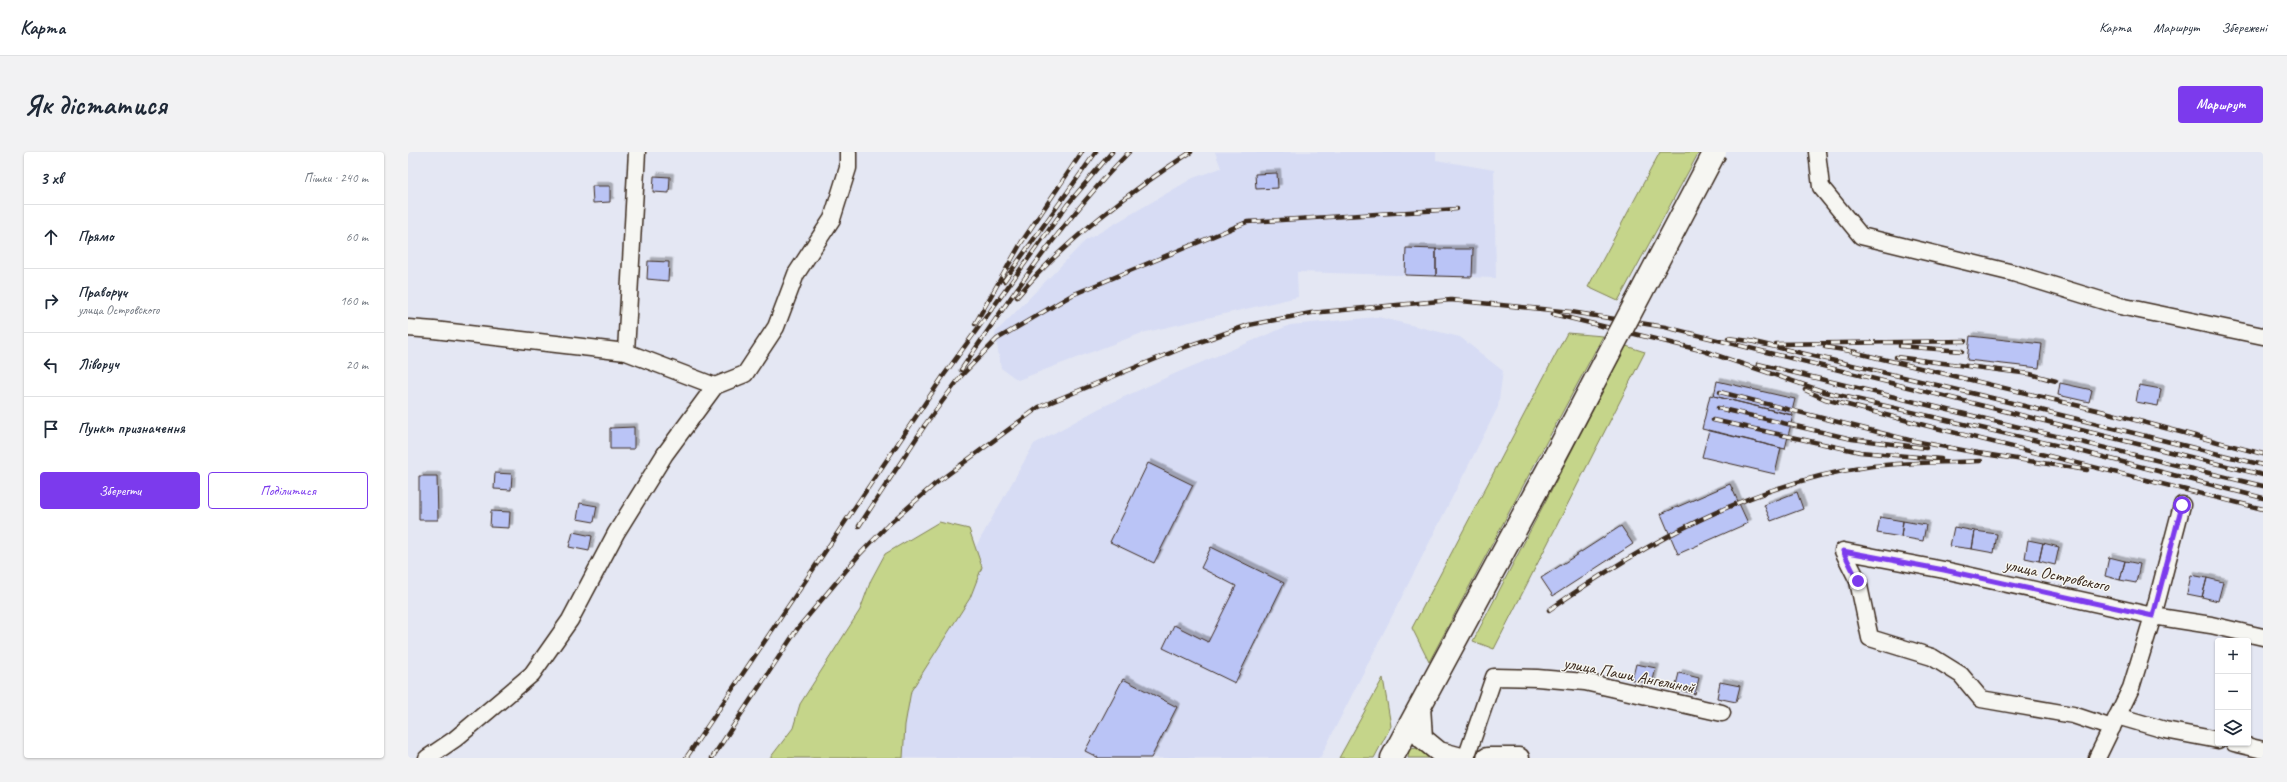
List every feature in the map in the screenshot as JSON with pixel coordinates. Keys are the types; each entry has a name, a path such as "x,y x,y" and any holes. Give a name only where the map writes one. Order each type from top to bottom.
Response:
{"main road":[{"path":"1397,754 1420,706 1554,458 1715,152"}],"street":[{"path":"626,352 637,152"},
{"path":"427,758 455,739 532,674 570,620 616,533 665,454 715,386 745,374 776,326 796,274 832,220 848,168 848,152"},
{"path":"1817,152 1821,187 1861,236 2013,273 2120,306 2263,336"},
{"path":"408,328 626,352 715,386"},
{"path":"2097,758 2131,688 2153,616 2182,505"},
{"name":"улица Островского","path":"2114,722 1981,700 1961,675 1932,657 1870,638 1858,581 1843,551 1944,570 2153,616 2211,625 2263,637"},
{"name":"улица Паши Ангелиной","path":"1466,758 1494,677 1537,678 1585,682 1722,714"},
{"path":"1420,706 1422,738 1439,752 1461,758"},
{"path":"2114,722 2215,739"},
{"path":"2246,746 2263,750"},
{"path":"1488,758 1519,758"}],"shaded area":[{"path":"1215,152 1436,152 1436,160 1494,170 1496,278 1297,272 1298,297 1142,333 1018,380 1001,368 995,333 1085,241 1193,178 1221,168"},
{"path":"1378,317 1460,337 1503,371 1498,407 1320,758 856,758 1034,444 1100,408 1174,374 1290,325"}],"green space":[{"path":"1660,152 1699,152 1618,301 1588,287"},
{"path":"1567,333 1603,336 1429,662 1412,628"},
{"path":"1626,346 1645,352 1494,649 1473,641"},
{"path":"939,522 969,529 982,567 970,598 911,691 905,725 903,758 770,758 793,728 800,704 860,610 871,580 885,554"},
{"path":"1383,678 1391,726 1374,758 1339,758"},
{"path":"1418,748 1431,758 1408,758 1409,749"}],"building":[{"path":"1277,173 1278,188 1256,189 1255,174"},
{"path":"654,176 670,177 669,193 653,192"},
{"path":"592,186 610,186 610,202 593,203"},
{"path":"1406,248 1436,249 1436,276 1405,275"},
{"path":"1436,249 1473,249 1472,277 1436,276"},
{"path":"648,261 669,262 668,281 647,279"},
{"path":"1970,336 2042,344 2039,368 1967,360"},
{"path":"1717,381 1795,399 1791,415 1714,396"},
{"path":"2060,383 2092,390 2089,402 2058,395"},
{"path":"2139,385 2161,389 2158,406 2136,402"},
{"path":"1710,395 1793,415 1785,449 1702,429"},
{"path":"634,427 634,449 610,449 610,428"},
{"path":"1709,430 1781,448 1775,474 1702,457"},
{"path":"1148,463 1193,485 1154,563 1110,542"},
{"path":"495,473 512,474 511,490 494,489"},
{"path":"419,476 437,476 438,520 419,520"},
{"path":"1730,484 1748,523 1678,554 1661,514"},
{"path":"1797,492 1803,509 1771,521 1764,505"},
{"path":"580,503 597,506 594,522 577,519"},
{"path":"491,511 510,512 509,528 490,527"},
{"path":"1880,517 1903,521 1901,537 1877,533"},
{"path":"1903,521 1926,525 1923,541 1901,537"},
{"path":"1621,526 1633,544 1553,596 1541,578"},
{"path":"1954,527 1975,531 1972,549 1950,546"},
{"path":"1975,531 1997,534 1994,553 1972,549"},
{"path":"573,532 592,536 589,551 569,547"},
{"path":"2028,540 2043,543 2039,561 2025,558"},
{"path":"2043,543 2059,547 2055,565 2039,561"},
{"path":"1211,547 1284,583 1235,683 1163,648 1174,625 1208,642 1236,586 1201,568"},
{"path":"2109,557 2125,561 2120,580 2105,576"},
{"path":"2125,561 2140,564 2136,583 2120,580"},
{"path":"2191,575 2207,578 2202,597 2187,594"},
{"path":"2207,578 2223,582 2218,601 2202,597"},
{"path":"1636,664 1656,668 1652,684 1632,680"},
{"path":"1679,673 1699,678 1695,694 1675,689"},
{"path":"1123,679 1177,707 1151,758 1099,758 1085,751"},
{"path":"1720,682 1740,686 1736,702 1717,698"}],"railway":[{"path":"975,324 1021,243 1082,152"},
{"path":"1004,281 1096,152"},
{"path":"686,758 944,375 1067,205 1112,152"},
{"path":"961,370 1040,257 1083,203 1129,152"},
{"path":"1017,297 1076,237 1122,200 1191,152"},
{"path":"924,426 962,375 997,339 1072,295 1247,222 1457,209"},
{"path":"712,758 798,628 859,555 889,524 935,484 1039,407 1185,347 1249,325 1311,313 1451,300 1571,312 1665,327 2263,475"},
{"path":"1553,314 1704,351 1825,392 2068,448 2263,498"},
{"path":"1728,338 1756,342"},
{"path":"1750,341 1992,398 2263,465"},
{"path":"1776,344 1965,341"},
{"path":"1900,346 1962,351"},
{"path":"1825,347 1857,352"},
{"path":"1853,352 2105,412 2263,454"},
{"path":"1896,357 2030,374 2056,381"},
{"path":"1758,364 2263,486"},
{"path":"1805,390 1825,399 1920,424 2263,509"},
{"path":"1720,392 1909,440 1978,453 2087,470"},
{"path":"1718,408 1852,439 1926,448"},
{"path":"1713,420 1860,452 1941,459"},
{"path":"859,526 927,422"},
{"path":"1549,610 1622,562 1660,540 1739,502 1780,487 1823,475 1880,465 1981,461"}],"route":[{"path":"1858,581 1843,551 1944,570 2153,616 2182,505"}]}
